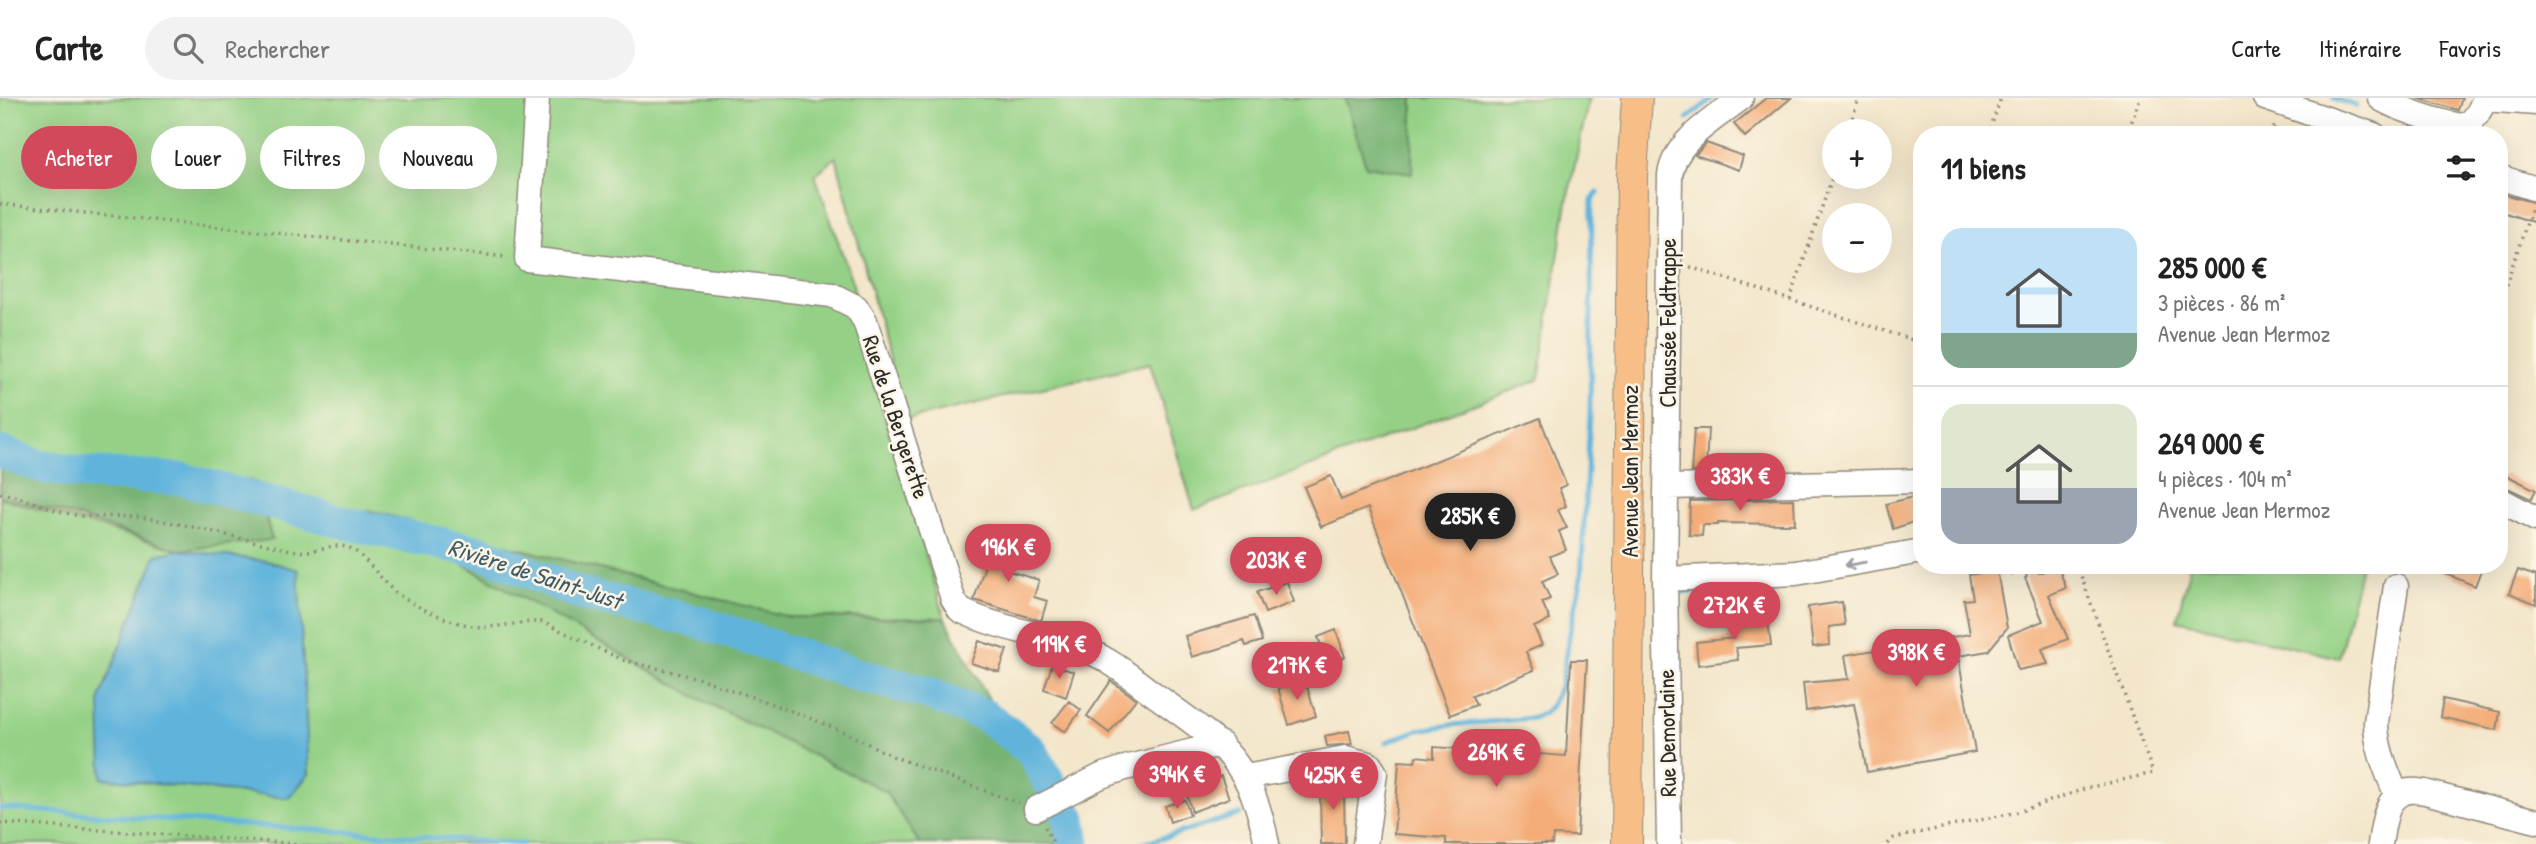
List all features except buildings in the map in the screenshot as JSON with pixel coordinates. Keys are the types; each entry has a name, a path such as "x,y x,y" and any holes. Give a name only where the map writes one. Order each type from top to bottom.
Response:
{"main road":[{"name":"Avenue Jean Mermoz","path":"1627,844 1632,186 1637,98"}],"street":[{"path":"527,259 537,98"},
{"name":"Chaussée Feldtrappe","path":"1665,579 1670,175 1674,155 1684,144 1741,98"},
{"path":"2265,98 2347,126"},
{"path":"2380,98 2395,107 2457,125 2468,124 2485,99 2536,103"},
{"path":"2508,180 2536,189"},
{"name":"Rue de la Bergerette","path":"527,259 832,295 850,302 865,321 953,599 960,610 1097,655 1221,744 1246,777 1262,821 1267,844"},
{"path":"1667,486 1913,481"},
{"path":"2508,504 2536,519"},
{"path":"1665,579 1789,574 1913,553"},
{"name":"Rue Demorlaine","path":"1665,579 1669,844"},
{"path":"2396,586 2376,722 2377,746 2397,796"},
{"path":"1050,801 1125,768 1221,744"},
{"path":"1246,777 1345,758 1369,764 1375,773 1365,844"},
{"path":"2380,844 2387,808 2397,796 2416,790 2536,821"}],"path":[{"path":"1852,119 1859,98"},
{"path":"1991,126 2001,98"},
{"path":"2130,126 2140,98"},
{"path":"1790,300 1828,189"},
{"path":"2508,278 2536,196"},
{"path":"0,204 527,259"},
{"path":"1668,260 1913,340"},
{"path":"0,493 67,513 144,518 254,539 308,553 337,546 349,548 365,560 380,580 403,598 426,610 480,627 528,621 542,622 623,660 701,679 797,713 849,734 892,756 1050,801"},
{"path":"1888,844 1894,838 2018,812 2087,788 2153,773 2080,574"},
{"path":"0,824 300,844"}],"green space":[{"path":"0,98 1589,98 1566,207 1539,380 1194,510 1150,363 905,420 836,157 815,175 853,285 859,332 945,618 789,617 370,511 702,700 885,791 920,844 0,844 0,498 179,550 250,480 97,470 0,444"},
{"path":"1345,98 1413,98 1412,173 1366,166"},
{"path":"0,444 97,470 256,482 272,540 179,550 77,517 0,496"},
{"path":"367,510 789,617 945,618 1059,829 1061,844 920,844 885,791 702,700"},
{"path":"2188,574 2359,574 2339,658 2177,620"}],"water":[{"path":"179,550 267,561 298,570 309,774 289,798 102,778 100,698 156,555"}],"waterway":[{"path":"1688,118 1713,98"},
{"path":"2333,98 2356,106"},
{"path":"1386,742 1418,730 1533,718 1550,707 1561,685 1581,579 1590,415 1592,201 1598,192"},
{"name":"Rivière de Saint-Just","path":"0,452 39,466 78,473 182,479 354,525 481,552 581,594 696,621 859,675 924,692 986,716 1031,750 1070,819 1074,844"},
{"path":"1683,592 1754,590 1788,585"},
{"path":"0,808 523,844"},
{"path":"1143,844 1240,814"}]}
